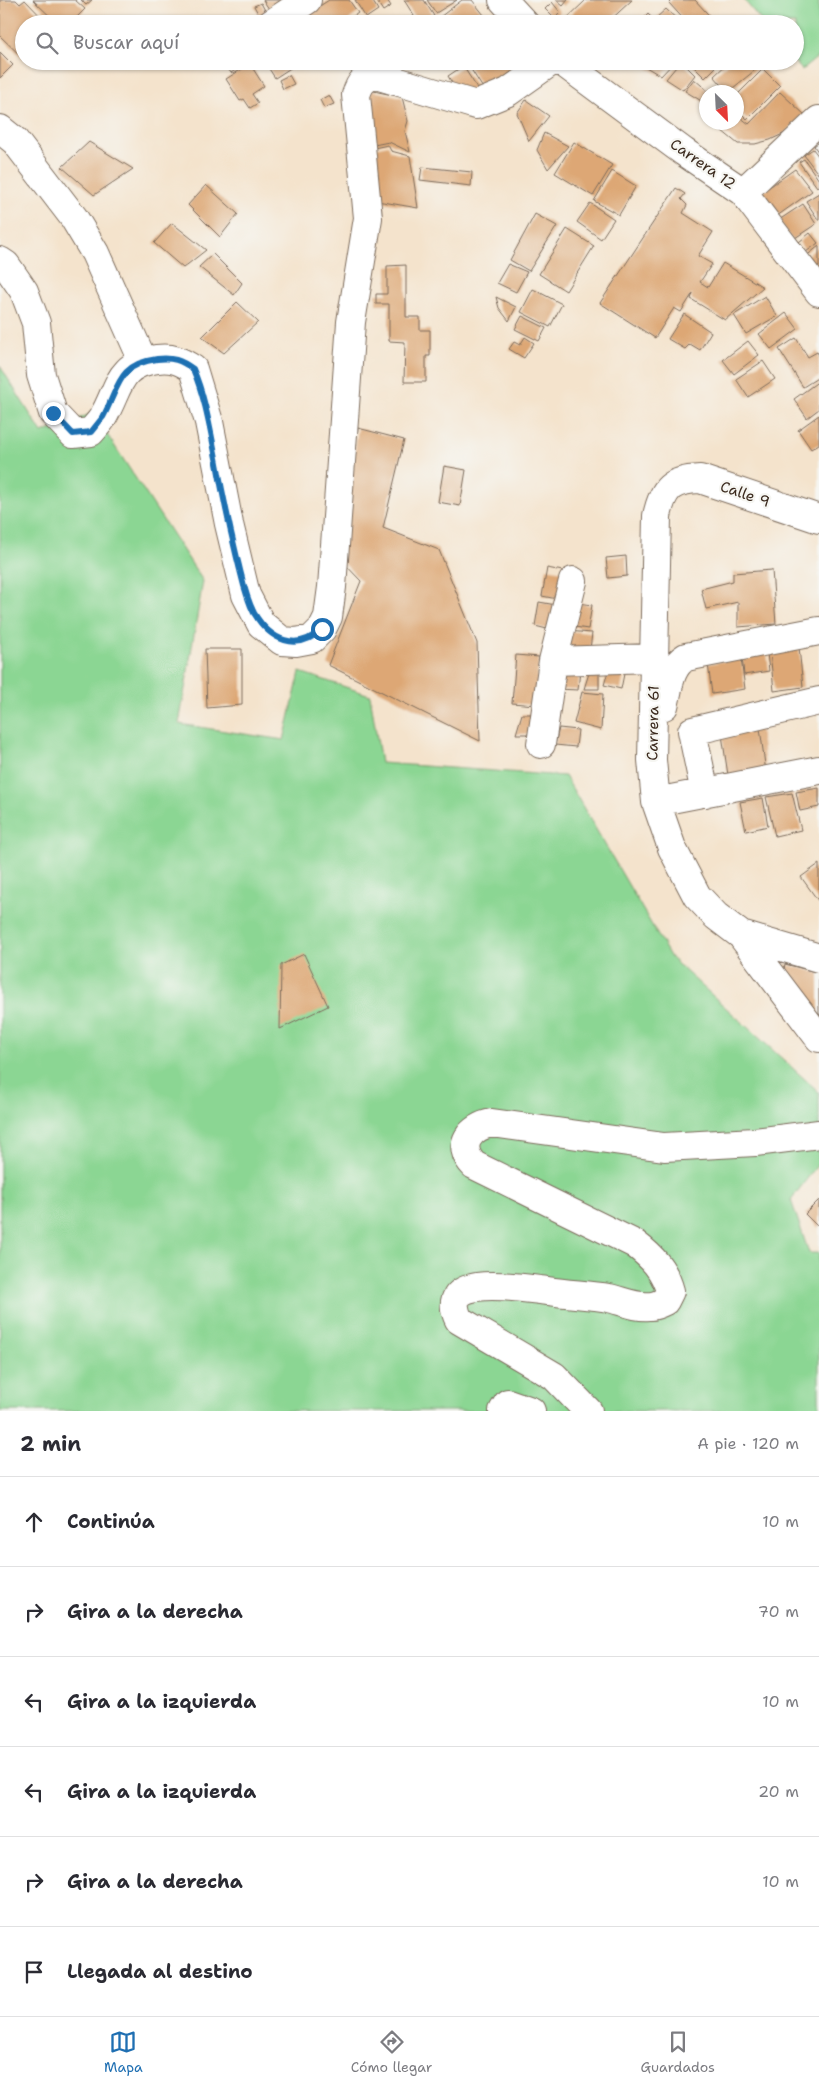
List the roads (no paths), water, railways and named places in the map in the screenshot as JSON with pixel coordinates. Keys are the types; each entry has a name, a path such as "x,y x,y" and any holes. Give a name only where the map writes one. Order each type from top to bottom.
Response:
{"street":[{"path":"285,15 307,0"},
{"path":"503,0 517,15"},
{"path":"0,261 6,265 24,291 36,323 41,375 53,413 73,434 91,432 102,417 117,385 126,371 143,360 174,358 193,369 209,422 228,524 246,595 253,611 261,624 282,641 296,642 312,639 322,629 328,616 351,322 368,218 356,95 360,84 366,77 376,75 476,105 508,92 539,70"},
{"name":"Carrera 12","path":"572,70 684,152 743,192 819,292"},
{"path":"743,192 819,120"},
{"path":"0,129 15,141 74,218 95,253 143,360"},
{"name":"Calle 9","path":"671,486 682,480 700,479 819,519"},
{"name":"Carrera 61","path":"671,486 661,498 657,516 652,760 656,802 672,848 684,875 698,896 716,916 741,935"},
{"path":"541,744 553,661 573,581"},
{"path":"652,760 673,670 679,662 686,657 819,631"},
{"path":"553,661 654,658"},
{"path":"705,794 692,731 819,701"},
{"path":"656,802 705,794 819,770"},
{"path":"741,935 819,958"},
{"path":"741,935 819,1038"},
{"path":"588,1411 554,1376 459,1320 455,1312 455,1303 460,1294 469,1289 493,1284 608,1298 651,1307 665,1301 670,1290 666,1277 652,1257 635,1244 474,1165 468,1160 466,1152 465,1144 469,1135 476,1128 492,1123 664,1147 755,1142 819,1134"},
{"path":"503,1411 508,1403 531,1411"}]}
